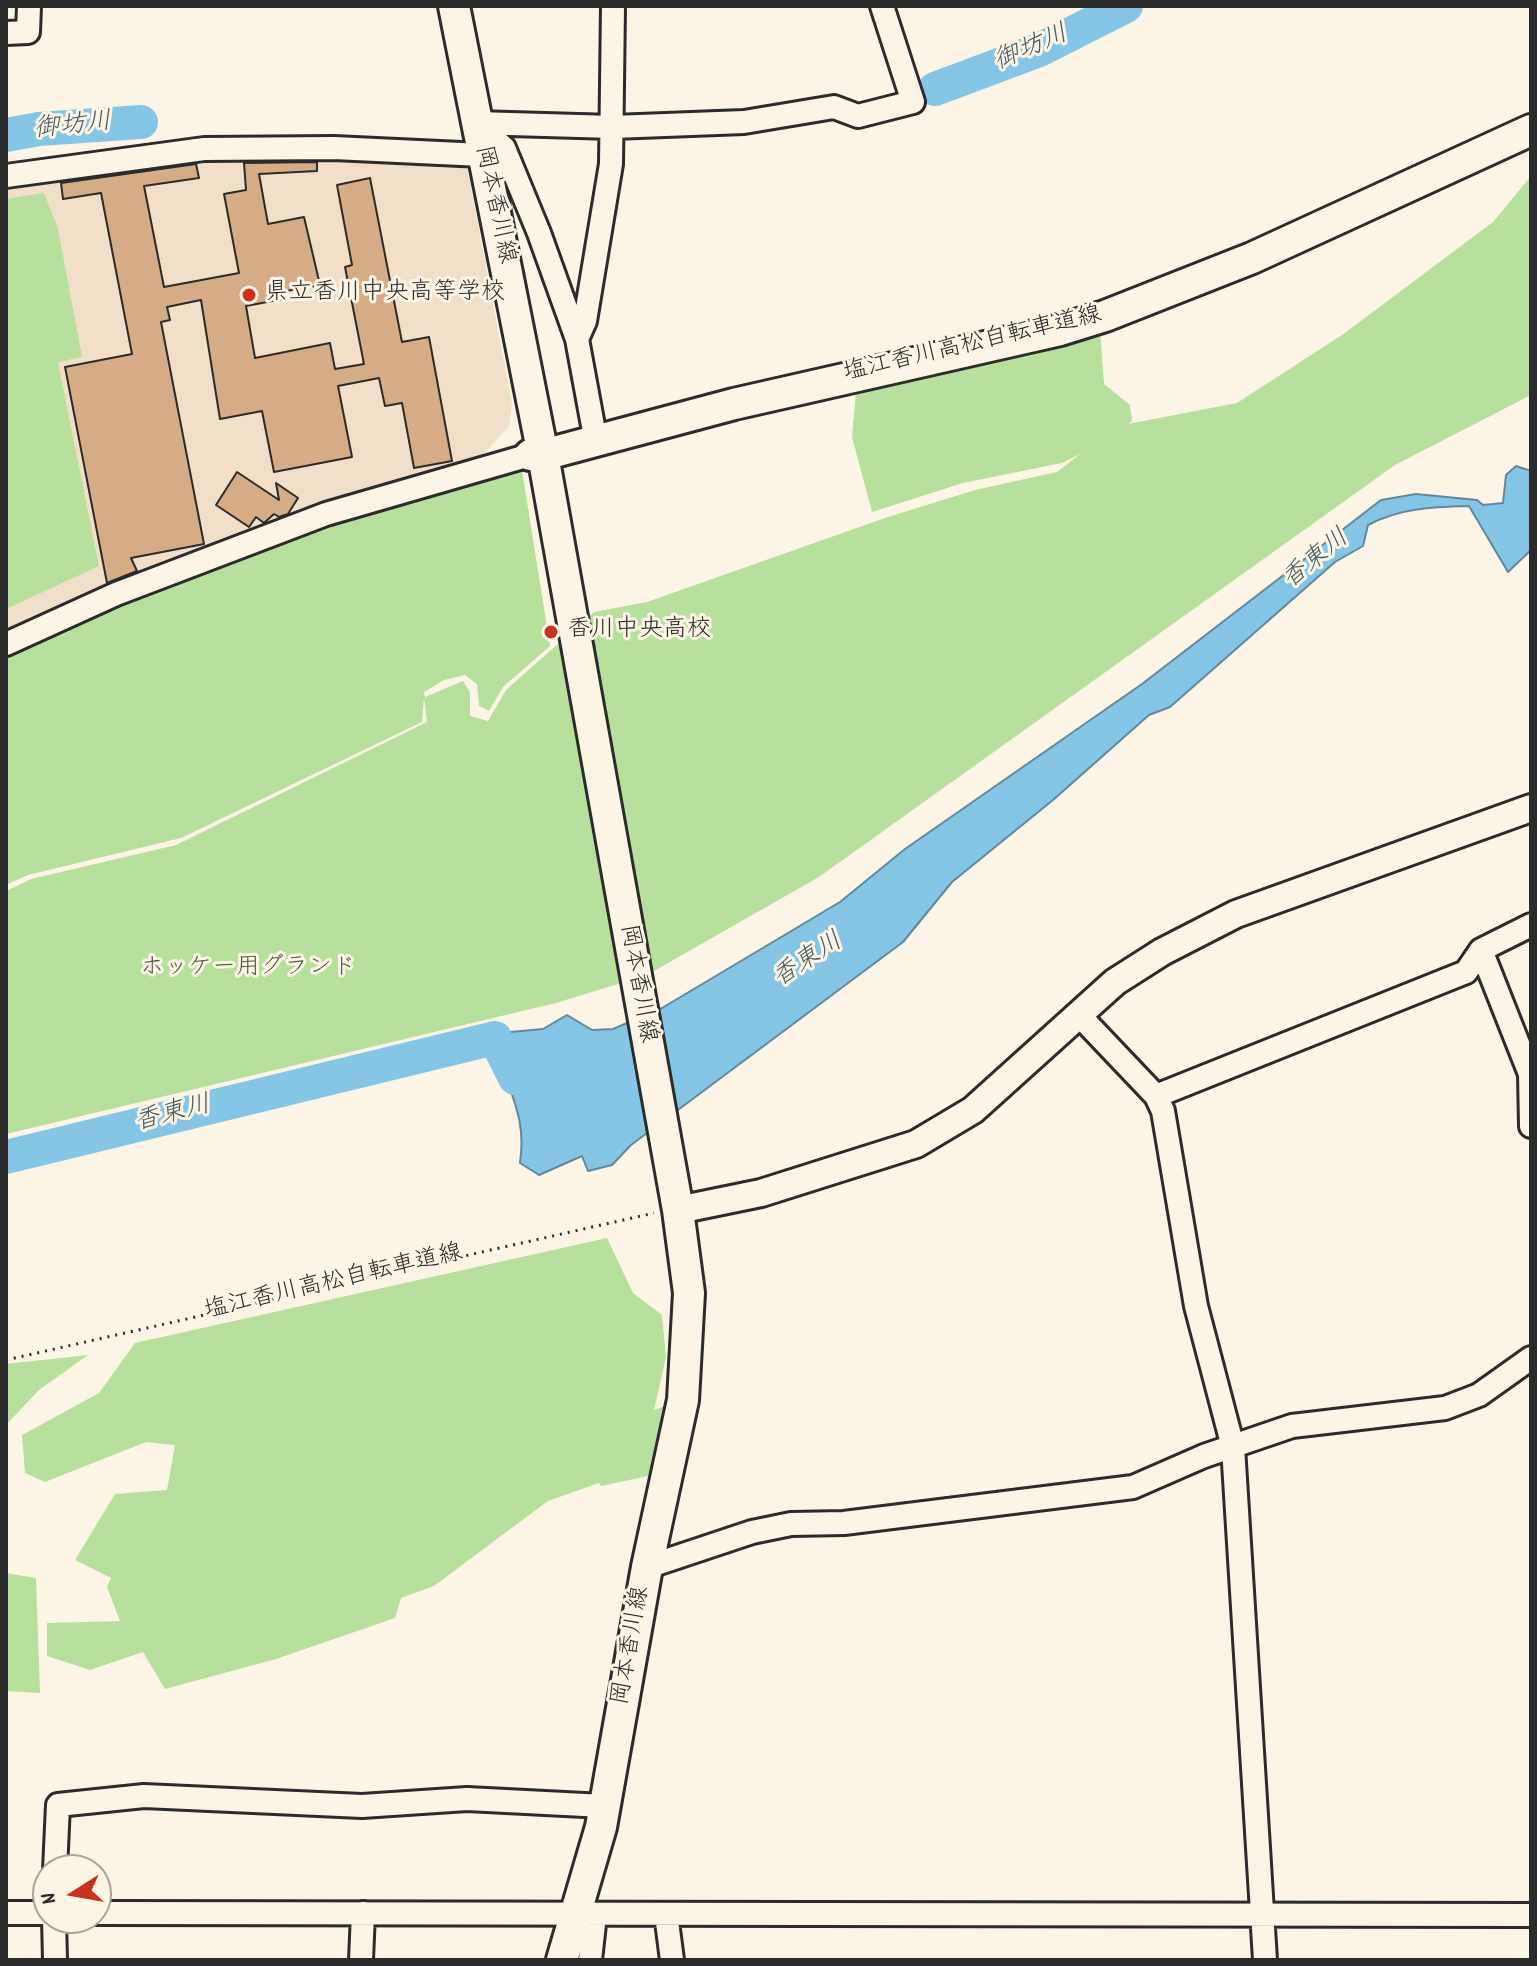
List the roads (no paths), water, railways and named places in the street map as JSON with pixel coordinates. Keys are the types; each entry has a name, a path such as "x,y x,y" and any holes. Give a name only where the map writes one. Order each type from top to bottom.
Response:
{"main road":[{"name":"岡本香川線","path":"454,6 671,1176 670,1210 686,1263 689,1340 683,1400 647,1567 586,1914 562,1960"},
{"name":"塩江香川高松自転車道線","path":"537,455 734,404 1060,330 1105,316 1252,258 1531,130"}],"street":[{"path":"6,33 28,32 29,6"},
{"path":"577,339 585,321 611,164 613,6"},
{"path":"476,123 613,127 744,122 834,107 858,116 913,102 882,6"},
{"path":"476,123 504,148 577,339 596,442"},
{"path":"6,176 204,149 334,148 482,155"},
{"path":"6,644 116,594 326,514 537,455"},
{"path":"670,1210 761,1193 916,1144 973,1110 1115,982 1162,952 1236,914 1531,808"},
{"path":"1156,1096 1466,972 1481,950 1531,925"},
{"path":"1481,950 1530,1074 1531,1126"},
{"path":"1079,1015 1156,1096 1163,1111 1196,1306 1233,1447 1265,1960"},
{"path":"647,1567 752,1532 791,1524 844,1523 1133,1487 1292,1426 1445,1408 1479,1395 1531,1358"},
{"path":"56,1854 58,1805 144,1796 362,1806 467,1799 604,1806"},
{"path":"6,1913 32,1913"},
{"path":"112,1913 1531,1915"},
{"path":"361,1960 365,1939 363,1913"},
{"path":"586,1914 590,1960"},
{"path":"666,1914 672,1960"},
{"path":"54,1934 55,1960"}],"water":[{"path":"1516,466 1531,471 1531,550 1508,572 1469,506 1404,512 1368,525 1363,546 1335,562 1170,707 1149,715 1053,800 952,882 903,942 631,1145 612,1165 588,1171 582,1156 539,1175 520,1163 521,1128 495,1038 500,1033 543,1029 567,1015 592,1030 613,1029 662,1008 840,902 905,849 1142,684 1381,500 1416,494 1477,500 1483,505 1503,503 1506,475"}],"waterway":[{"name":"御坊川","path":"935,89 1039,50 1126,6"},
{"name":"御坊川","path":"6,135 39,129 141,122"},
{"name":"香東川","path":"6,1157 495,1038 515,1078"}],"place":[{"name":"県立香川中央高等学校","path":"249,295"},
{"name":"香川中央高校","path":"551,632"}],"park label":[{"name":"ホッケー用グランド","path":"248,970"}]}
